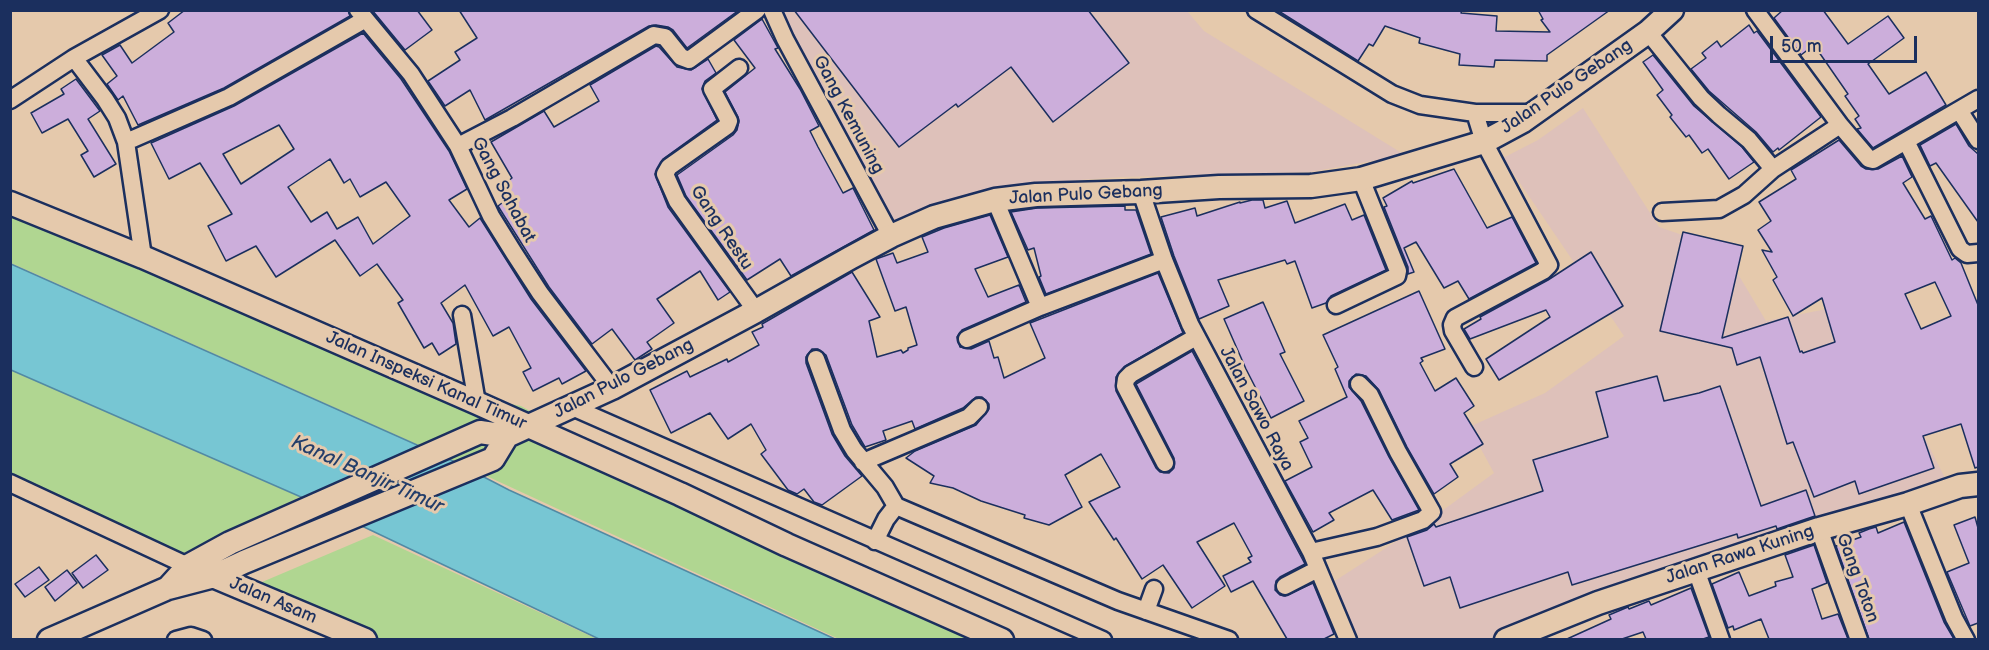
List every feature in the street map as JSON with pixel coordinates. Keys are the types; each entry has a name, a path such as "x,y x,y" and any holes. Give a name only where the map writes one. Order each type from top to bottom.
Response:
{"street":[{"path":"10,100 74,58 160,10"},
{"path":"458,146 512,118 654,35 664,36 681,57 689,60 757,10"},
{"name":"Gang Kemuning","path":"772,10 785,39 891,236"},
{"path":"1256,10 1392,94 1420,105 1475,113 1534,113"},
{"name":"Jalan Pulo Gebang","path":"507,436 612,388 891,236 934,217 995,200 1036,195 1219,187 1311,186 1361,179 1484,142 1534,113 1648,32 1672,10"},
{"path":"1755,10 1840,125 1869,159 1872,160 1978,99"},
{"path":"126,142 229,97 361,15"},
{"name":"Gang Sahabat","path":"361,15 411,74 458,146 491,216 514,253 540,293 612,388"},
{"path":"1648,32 1701,98 1749,140 1773,169"},
{"path":"74,58 117,118 126,142 143,257"},
{"name":"Gang Restu","path":"739,68 712,89 729,121 727,126 669,166 665,174 677,201 756,311"},
{"path":"1959,110 1978,140"},
{"path":"1474,367 1453,331 1452,325 1455,318 1549,266 1484,142 1475,113"},
{"path":"1662,212 1719,209 1744,195 1773,169 1840,125"},
{"path":"1906,141 1960,249 1967,254 1978,253"},
{"path":"1336,305 1397,276 1398,271 1361,179"},
{"name":"Jalan Sawo Raya","path":"1141,192 1164,260 1196,337 1311,552 1348,639"},
{"path":"995,200 1040,307"},
{"name":"Jalan Inspeksi Kanal Timur","path":"10,203 143,257 530,426 787,545 1002,639"},
{"path":"967,339 1040,307 1164,260"},
{"path":"462,315 477,403"},
{"path":"1165,463 1125,386 1126,379 1196,337"},
{"path":"816,359 842,430 863,462 885,487 896,506 1118,602 1229,639"},
{"path":"1311,552 1377,537 1424,520 1432,512 1398,452 1371,395 1359,384"},
{"path":"572,407 1103,639"},
{"path":"863,462 969,417 979,408"},
{"path":"49,639 168,588 214,576 493,459 507,436 480,432 230,543 188,566 168,588"},
{"path":"10,483 188,566"},
{"name":"Jalan Rawa Kuning","path":"1506,639 1598,603 1819,529 1908,504 1960,486 1978,484"},
{"path":"1908,504 1946,599 1966,639"},
{"path":"875,541 886,519 896,506"},
{"name":"Gang Toton","path":"1819,529 1859,639"},
{"name":"Jalan Asam","path":"188,566 365,639"},
{"path":"1285,586 1318,569"},
{"path":"1696,570 1721,639"},
{"path":"1146,611 1154,589"},
{"path":"176,639 191,636 203,639"}],"shaded area":[{"path":"768,11 1187,11 1204,31 1405,155 1310,172 1120,177 1001,186 934,211 887,234"},
{"path":"1583,108 1659,227 1723,249 1766,321 1857,303 1952,492 1931,493 1541,613 1490,639 1360,639 1330,584 1431,519 1494,473 1469,427 1545,393 1624,336 1503,158 1538,140"}],"green space":[{"path":"11,203 466,395 521,406 689,499 1004,639 839,639 452,460 11,263"},
{"path":"11,370 300,497 182,554 11,478"},
{"path":"373,535 597,639 371,639 255,585"}],"water":[{"name":"Kanal Banjir Timur","path":"11,264 453,461 509,490 835,639 599,639 301,497 11,370"}],"building":[{"path":"185,10 348,10 350,16 224,88 138,125 123,96 118,100 107,84 117,76 102,55 120,45 132,63 174,32 168,23"},
{"path":"372,10 417,10 432,30 405,50"},
{"path":"459,10 739,10 687,48 668,27 649,26 485,120 470,90 445,106 428,81 460,60 455,52 477,38"},
{"path":"794,10 1088,10 1129,63 1053,122 1011,67 958,107 956,104 899,147"},
{"path":"1277,10 1462,10 1461,13 1497,16 1496,31 1550,32 1541,20 1543,19 1538,10 1610,10 1547,55 1547,61 1495,60 1494,67 1459,65 1460,54 1419,43 1420,38 1385,26 1373,46 1369,44 1358,61"},
{"path":"1783,10 1823,10 1848,44 1888,16 1904,38 1868,64 1889,94 1926,72 1946,105 1873,148 1857,129 1861,128 1855,119 1859,116 1845,96 1848,94 1814,45 1801,55 1774,18"},
{"path":"762,19 778,48 775,49 800,89 819,126 810,131 818,147 843,193 853,188 874,230 791,276 780,259 747,280 686,196 677,175 737,130 738,117 725,92 755,68 734,40"},
{"path":"1749,25 1754,33 1757,31 1821,117 1779,150 1778,148 1773,152 1756,132 1709,91 1691,69 1706,58 1702,53 1717,41 1721,47"},
{"path":"363,33 401,79 449,151 467,189 449,200 469,227 480,218 531,299 586,371 562,384 559,378 533,391 523,372 531,368 509,327 493,336 465,285 441,303 453,323 456,344 439,355 432,343 424,348 398,303 403,300 377,264 360,276 335,240 276,277 256,246 226,261 208,226 232,214 200,163 169,179 151,143 234,106","holes":["279,125 294,149 241,184 223,154","330,159 344,183 350,179 360,197 386,182 410,216 373,244 358,217 337,229 327,212 311,222 288,187"]},
{"path":"656,46 677,67 691,70 708,59 716,73 705,81 702,89 717,120 663,159 655,174 668,207 730,292 718,300 700,271 657,299 674,323 647,342 652,349 635,360 612,329 592,344 549,287 498,206 506,200 498,189 512,178 491,142 544,111 554,127 599,101 590,85"},
{"path":"1653,55 1694,106 1742,147 1754,162 1729,179 1708,149 1702,153 1689,135 1686,137 1670,117 1672,115 1657,95 1663,90 1643,62"},
{"path":"76,79 100,111 88,119 116,164 94,177 81,155 88,151 68,119 42,133 31,113 64,94 61,89"},
{"path":"1956,124 1969,146 1978,154 1978,222 1936,163 1930,166 1920,145"},
{"path":"1839,140 1866,169 1878,169 1902,156 1912,177 1903,183 1925,219 1931,216 1952,260 1955,258 1961,263 1978,305 1978,467 1975,468 1961,424 1923,436 1934,468 1859,494 1855,481 1814,497 1793,442 1787,444 1760,357 1737,365 1732,348 1660,331 1683,232 1743,246 1722,338 1788,317 1800,352 1835,342 1822,298 1793,316 1773,280 1777,277 1762,250 1772,252 1758,230 1771,221 1759,202 1796,179 1791,170","holes":["1935,282 1951,316 1921,329 1905,294"]},
{"path":"1454,169 1487,228 1512,217 1536,263 1469,299 1458,281 1444,288 1416,242 1404,248 1414,272 1408,274 1408,267 1384,207 1387,206 1383,198 1412,181 1413,183"},
{"path":"1252,200 1263,200 1265,208 1287,201 1295,223 1345,204 1352,220 1364,215 1386,270 1331,296 1326,303 1312,308 1295,261 1287,264 1285,260 1218,280 1229,306 1199,319 1161,217 1195,208 1197,216"},
{"path":"1125,206 1125,210 1136,210 1151,254 1046,294 1039,277 1041,276 1034,248 1028,250 1011,212 1037,208"},
{"path":"990,215 1008,257 975,269 988,297 1019,285 1026,302 962,330 957,337 960,347 971,349 989,341 994,358 998,357 1004,378 1045,358 1030,323 1158,273 1183,333 1124,367 1116,377 1116,391 1156,468 1160,472 1169,473 1174,468 1174,458 1136,384 1192,351 1305,564 1280,577 1276,581 1275,590 1285,596 1313,583 1334,634 1324,639 1287,639 1253,581 1231,592 1223,576 1251,562 1248,558 1252,556 1234,523 1197,542 1225,586 1192,608 1163,565 1142,579 1116,538 1114,540 1089,502 1120,487 1101,454 1065,475 1082,507 1049,525 1024,518 1025,515 981,501 953,488 930,483 934,476 906,458 915,451 976,425 989,409 989,404 982,397 976,397 963,408 915,429 912,421 883,431 886,440 865,447 852,425 826,355 818,349 812,349 806,357 806,363 832,434 845,456 862,476 822,505 814,502 804,489 797,494 788,490 761,454 766,450 751,424 728,439 710,413 671,433 650,390 687,371 690,377 727,359 728,362 759,345 752,332 763,327 762,324 852,272 880,317 869,321 877,357 901,350 903,353 908,348 917,345 906,307 895,311 876,259 893,253 897,263 928,252 922,237"},
{"path":"1591,252 1623,306 1499,380 1486,359 1550,317 1546,310 1470,339 1464,329 1481,319 1480,317 1548,280"},
{"path":"1419,291 1445,349 1421,358 1423,361 1420,363 1435,391 1456,378 1474,406 1464,413 1483,444 1450,464 1458,477 1434,494 1407,447 1379,390 1366,376 1356,374 1349,381 1349,387 1361,401 1419,510 1392,520 1373,490 1329,513 1334,520 1313,532 1285,481 1312,467 1300,442 1308,438 1299,421 1347,397 1335,369 1338,367 1323,335"},
{"path":"1263,302 1285,352 1280,354 1304,401 1271,418 1224,319"},
{"path":"1657,376 1664,401 1720,386 1761,506 1806,490 1815,516 1777,529 1776,526 1738,538 1737,534 1572,585 1568,572 1460,608 1450,577 1424,586 1407,537 1427,530 1434,524 1436,527 1543,491 1533,460 1608,437 1596,392"},
{"path":"1975,517 1978,528 1978,623 1970,626 1947,572 1969,563 1954,525"},
{"path":"1904,522 1944,622 1954,639 1869,639 1836,546 1861,537 1859,533 1869,529 1876,527 1878,533"},
{"path":"1814,545 1827,583 1812,589 1822,619 1838,614 1848,639 1769,639 1761,619 1734,630 1733,626 1728,628 1712,584 1739,572 1749,596 1776,586 1775,582 1793,577 1785,555"},
{"path":"96,555 108,570 83,588 72,573"},
{"path":"39,567 49,580 25,597 15,584"},
{"path":"67,570 77,583 55,601 45,587"},
{"path":"1691,588 1709,637 1703,639 1646,639 1643,632 1622,639 1567,639 1611,619 1609,615 1628,607 1629,609 1649,601 1651,605"}]}
